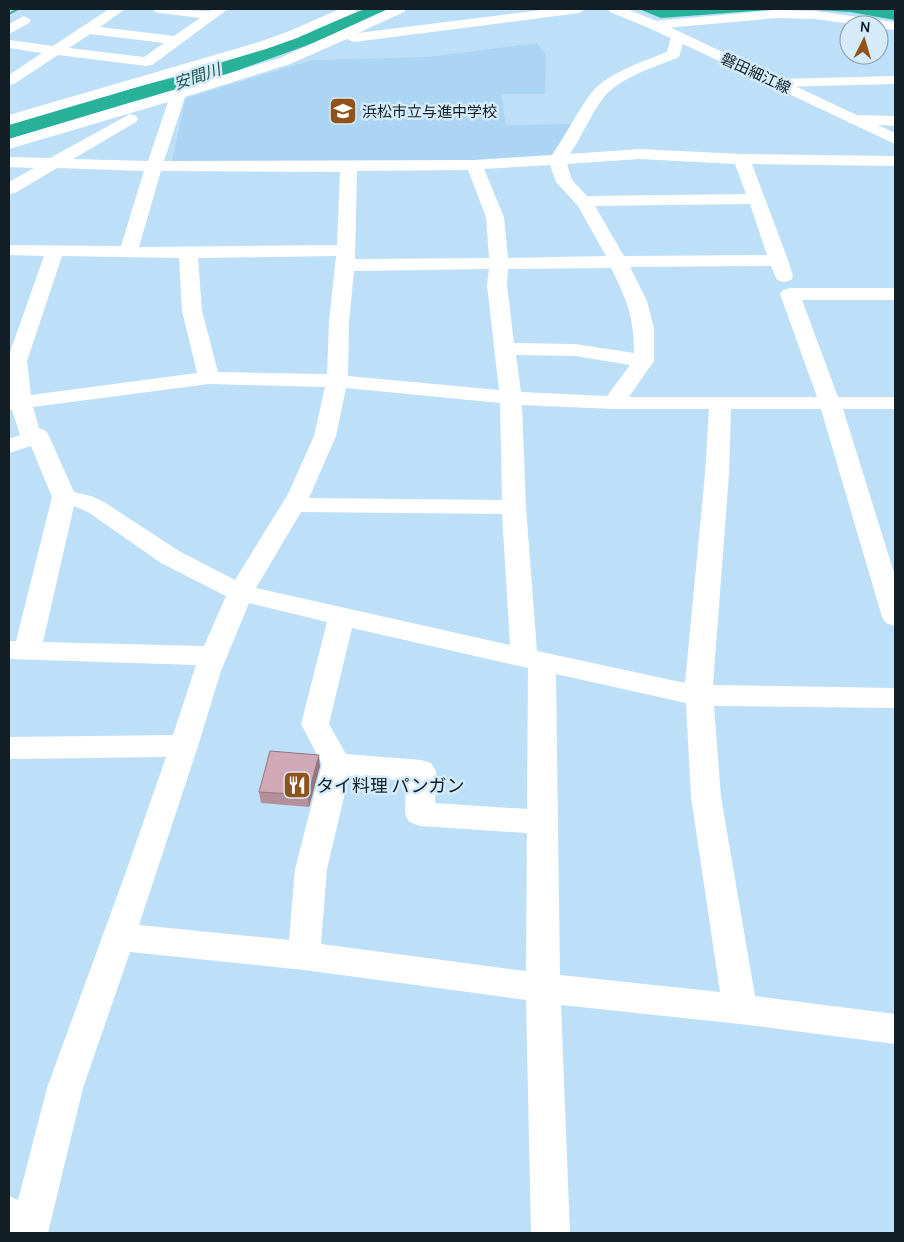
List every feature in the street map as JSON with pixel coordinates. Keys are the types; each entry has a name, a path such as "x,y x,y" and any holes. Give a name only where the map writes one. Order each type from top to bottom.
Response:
{"main road":[{"name":"磐田細江線","path":"615,9 654,24 895,139"}],"street":[{"path":"9,81 15,72 57,50 118,9"},
{"path":"160,9 217,12"},
{"path":"324,9 349,10"},
{"path":"9,144 286,60 336,40 399,9"},
{"path":"336,40 579,9"},
{"path":"9,120 191,68 292,35 349,10"},
{"path":"147,62 217,12"},
{"path":"654,24 777,14 815,15 895,26"},
{"path":"9,30 24,20"},
{"path":"87,30 177,40"},
{"path":"556,160 575,134 598,95 608,85 644,66 674,54 678,36"},
{"path":"9,44 191,68 216,80"},
{"path":"778,83 895,80"},
{"path":"9,189 175,95"},
{"path":"129,252 137,216 156,166 175,95"},
{"path":"855,120 895,121"},
{"path":"9,162 156,166 474,165 639,154 742,159 895,161"},
{"path":"742,159 830,403 894,608"},
{"path":"556,160 564,182 581,201 618,262 638,301 644,328 644,362 613,403"},
{"path":"474,165 495,217 498,263 497,286 511,398 514,507 533,660 543,822 543,988 550,1233"},
{"path":"29,1233 65,1088 119,937 214,656 240,592 293,505 325,436 337,381 339,322 347,231 349,166"},
{"path":"581,201 758,199"},
{"path":"9,250 188,253 498,263 779,260"},
{"path":"55,251 17,361 15,404 30,432 38,436 64,497 18,650 214,656"},
{"path":"188,253 192,311 208,378"},
{"path":"790,294 895,294"},
{"path":"505,349 575,350 644,362"},
{"path":"15,404 208,378 337,381 511,398 613,403 895,403"},
{"path":"720,402 718,474 699,696 706,797 740,1009"},
{"path":"9,446 38,436"},
{"path":"64,497 83,501 96,507 170,557 240,592 341,617 699,696 895,698"},
{"path":"293,505 514,507"},
{"path":"304,956 311,869 337,764 315,724 341,617"},
{"path":"9,748 184,746"},
{"path":"337,764 421,771 420,814 543,822"},
{"path":"119,937 304,956 543,988 740,1009 895,1029"},
{"path":"9,1215 14,1233"}],"shaded area":[{"path":"639,9 782,9 661,18"},
{"path":"799,9 895,9 895,20 889,19 889,15 867,15 850,12"},
{"name":"浜松市立与進中学校","path":"537,43 546,55 545,94 501,94 506,125 577,124 552,161 171,164 186,98 312,60 428,57"}],"building":[{"path":"270,751 319,755 308,795 259,792"}],"waterway":[{"path":"9,14 18,9"},
{"name":"安間川","path":"9,132 124,97 184,82 312,37 382,9"}],"place":[{"name":"浜松市立与進中学校","path":"343,111"},
{"name":"タイ料理 パンガン","path":"297,785"}]}
